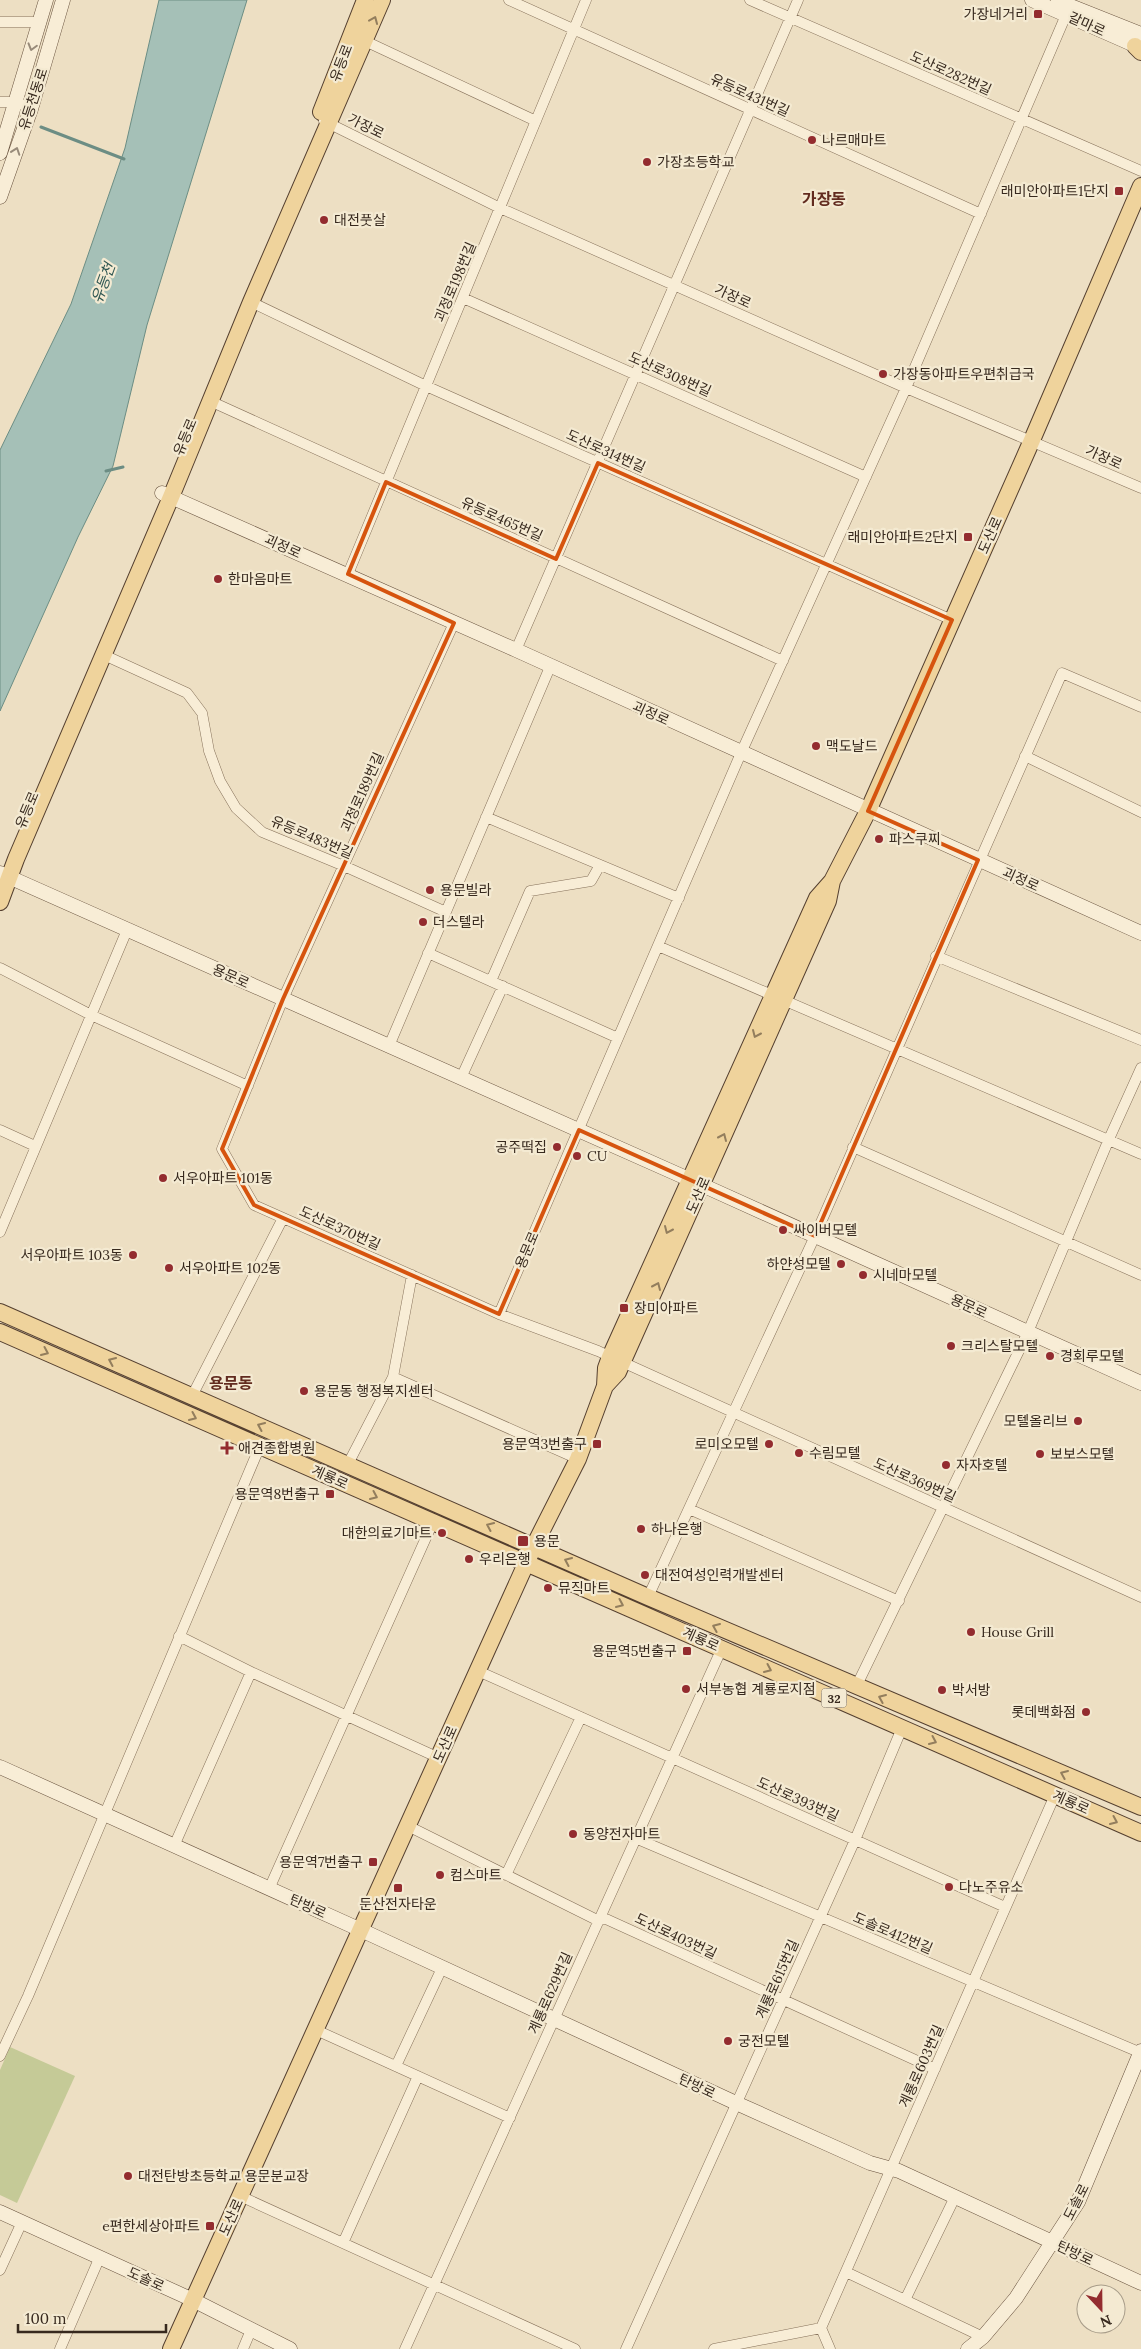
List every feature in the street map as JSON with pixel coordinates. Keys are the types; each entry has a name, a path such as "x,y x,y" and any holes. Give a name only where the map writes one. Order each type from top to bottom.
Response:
{"main road":[{"name":"유등로","path":"3,874 20,850 104,655 166,495 210,401 323,120 365,0"},
{"name":"유등로","path":"0,902 3,874 166,495 323,120 365,41 382,0"},
{"name":"도산로","path":"171,2349 534,1546 578,1459 605,1386 606,1368 616,1360 697,1182 779,998 817,898 832,881 868,811 1032,440 1141,186"},
{"name":"계룡로","path":"0,1312 856,1688 1141,1807"},
{"name":"계룡로","path":"0,1332 1141,1833"}],"street":[{"name":"유등천동로","path":"0,153 17,102 46,0"},
{"name":"유등천동로","path":"0,197 31,108 63,0"},
{"name":"유등로431번길","path":"509,0 981,214"},
{"name":"괴정로198번길","path":"348,574 586,0"},
{"name":"도산로282번길","path":"750,0 1141,171"},
{"path":"516,650 676,286 798,0"},
{"name":"갈마로","path":"1032,0 1139,45"},
{"name":"갈마로","path":"1056,0 1139,45"},
{"path":"578,1130 742,753 906,388 1066,15"},
{"path":"0,22 39,22"},
{"name":"유등로","path":"365,41 536,121"},
{"path":"0,102 17,102 31,108"},
{"name":"가장로","path":"323,120 500,208 906,388 1141,488"},
{"name":"도산로308번길","path":"463,298 866,477"},
{"name":"도산로314번길","path":"251,302 426,386 952,620"},
{"name":"유등로465번길","path":"210,401 783,661"},
{"name":"괴정로","path":"166,495 348,574 1141,934"},
{"name":"괴정로189번길","path":"284,999 454,623"},
{"name":"유등로483번길","path":"104,655 187,693 202,713 210,751 220,781 236,808 262,832 344,866 446,912"},
{"path":"389,1046 550,667"},
{"path":"648,1597 815,1236 978,860 1062,673 1141,707"},
{"path":"1025,756 1141,812"},
{"path":"486,817 679,898"},
{"path":"491,981 530,891 591,881 600,865"},
{"name":"용문로","path":"3,874 697,1182 1141,1383"},
{"path":"0,1232 127,930"},
{"path":"658,946 1141,1154"},
{"path":"428,953 618,1038"},
{"path":"936,956 1141,1040"},
{"path":"0,968 91,1015 248,1086"},
{"path":"461,1078 503,986"},
{"name":"도산로370번길","path":"284,999 222,1149 254,1205 499,1314 616,1360"},
{"path":"856,1688 1028,1332 1108,1139 1141,1068"},
{"path":"0,1130 36,1146"},
{"name":"용문로","path":"499,1314 578,1130"},
{"path":"853,1146 1141,1275"},
{"path":"192,1396 283,1218"},
{"name":"계룡로","path":"348,1464 393,1377 412,1275"},
{"name":"도산로369번길","path":"616,1360 1141,1597"},
{"path":"393,1377 578,1459"},
{"path":"0,2056 260,1446"},
{"path":"689,1509 899,1601"},
{"path":"269,1888 433,1522"},
{"path":"179,1636 251,1672 439,1758"},
{"name":"계룡로629번길","path":"405,2349 597,1920 674,1758 722,1648"},
{"name":"도산로393번길","path":"478,1670 1005,1907"},
{"path":"174,1846 251,1672"},
{"path":"506,1875 580,1717"},
{"name":"계룡로615번길","path":"626,2349 855,1840 902,1728"},
{"name":"탄방로","path":"0,1767 361,1930 736,2104 870,2163 890,2169 955,2197 1141,2283"},
{"name":"계룡로603번길","path":"821,2328 1055,1795"},
{"name":"도산로403번길","path":"408,1826 597,1920 606,1919 935,2069"},
{"name":"도솔로412번길","path":"635,1838 1141,2053"},
{"path":"396,2066 442,1968"},
{"path":"316,2030 510,2118"},
{"name":"도솔로","path":"968,2349 983,2336 1016,2298 1054,2243 1078,2202 1141,2053"},
{"path":"343,2243 418,2076"},
{"path":"240,2196 575,2349"},
{"path":"904,2300 955,2197"},
{"name":"도솔로","path":"0,2212 99,2259 193,2300 290,2349"},
{"path":"0,2270 22,2222"},
{"path":"60,2349 99,2259"},
{"path":"846,2272 983,2336"},
{"path":"714,2349 821,2328 830,2349"},
{"path":"243,2349 251,2330"}],"highlighted area":[{"path":"598,463 952,620 868,811 978,860 815,1236 579,1130 499,1314 254,1205 222,1149 283,999 454,623 348,574 386,482 556,559"}],"green space":[{"path":"10,2047 75,2076 17,2203 0,2195 0,2070"}],"water":[{"name":"유등천","path":"159,0 247,0 147,325 113,466 78,537 0,711 0,450 71,304 125,148"}],"waterway":[{"path":"41,127 124,159"},
{"path":"106,471 123,467"}],"place":[{"name":"가장네거리","path":"1038,14"},
{"name":"나르매마트","path":"812,140"},
{"name":"가장초등학교","path":"647,162"},
{"name":"래미안아파트1단지","path":"1119,191"},
{"name":"대전풋살","path":"324,220"},
{"name":"가장동아파트우편취급국","path":"883,374"},
{"name":"래미안아파트2단지","path":"968,537"},
{"name":"한마음마트","path":"218,579"},
{"name":"맥도날드","path":"816,746"},
{"name":"파스쿠찌","path":"879,839"},
{"name":"용문빌라","path":"430,890"},
{"name":"더스텔라","path":"423,922"},
{"name":"공주떡집","path":"557,1147"},
{"name":"CU","path":"577,1156"},
{"name":"서우아파트 101동","path":"163,1178"},
{"name":"싸이버모텔","path":"783,1230"},
{"name":"서우아파트 103동","path":"133,1255"},
{"name":"하얀성모텔","path":"841,1264"},
{"name":"서우아파트 102동","path":"169,1268"},
{"name":"시네마모텔","path":"863,1275"},
{"name":"장미아파트","path":"624,1308"},
{"name":"크리스탈모텔","path":"951,1346"},
{"name":"경회루모텔","path":"1050,1356"},
{"name":"용문동 행정복지센터","path":"304,1391"},
{"name":"모텔올리브","path":"1078,1421"},
{"name":"용문역3번출구","path":"597,1444"},
{"name":"로미오모텔","path":"769,1444"},
{"name":"애견종합병원","path":"227,1448"},
{"name":"수림모텔","path":"799,1453"},
{"name":"보보스모텔","path":"1040,1454"},
{"name":"자자호텔","path":"946,1465"},
{"name":"용문역8번출구","path":"330,1494"},
{"name":"하나은행","path":"641,1529"},
{"name":"대한의료기마트","path":"442,1533"},
{"name":"용문","path":"523,1541"},
{"name":"우리은행","path":"469,1559"},
{"name":"대전여성인력개발센터","path":"645,1575"},
{"name":"뮤직마트","path":"548,1588"},
{"name":"House Grill","path":"971,1632"},
{"name":"용문역5번출구","path":"687,1651"},
{"name":"서부농협 계룡로지점","path":"686,1689"},
{"name":"박서방","path":"942,1690"},
{"name":"롯데백화점","path":"1086,1712"},
{"name":"동양전자마트","path":"573,1834"},
{"name":"용문역7번출구","path":"373,1862"},
{"name":"컴스마트","path":"440,1875"},
{"name":"다노주유소","path":"949,1887"},
{"name":"둔산전자타운","path":"398,1888"},
{"name":"궁전모텔","path":"728,2041"},
{"name":"대전탄방초등학교 용문분교장","path":"128,2176"},
{"name":"e편한세상아파트","path":"210,2226"}],"district":[{"name":"가장동","path":"824,199"},
{"name":"용문동","path":"231,1383"}]}
